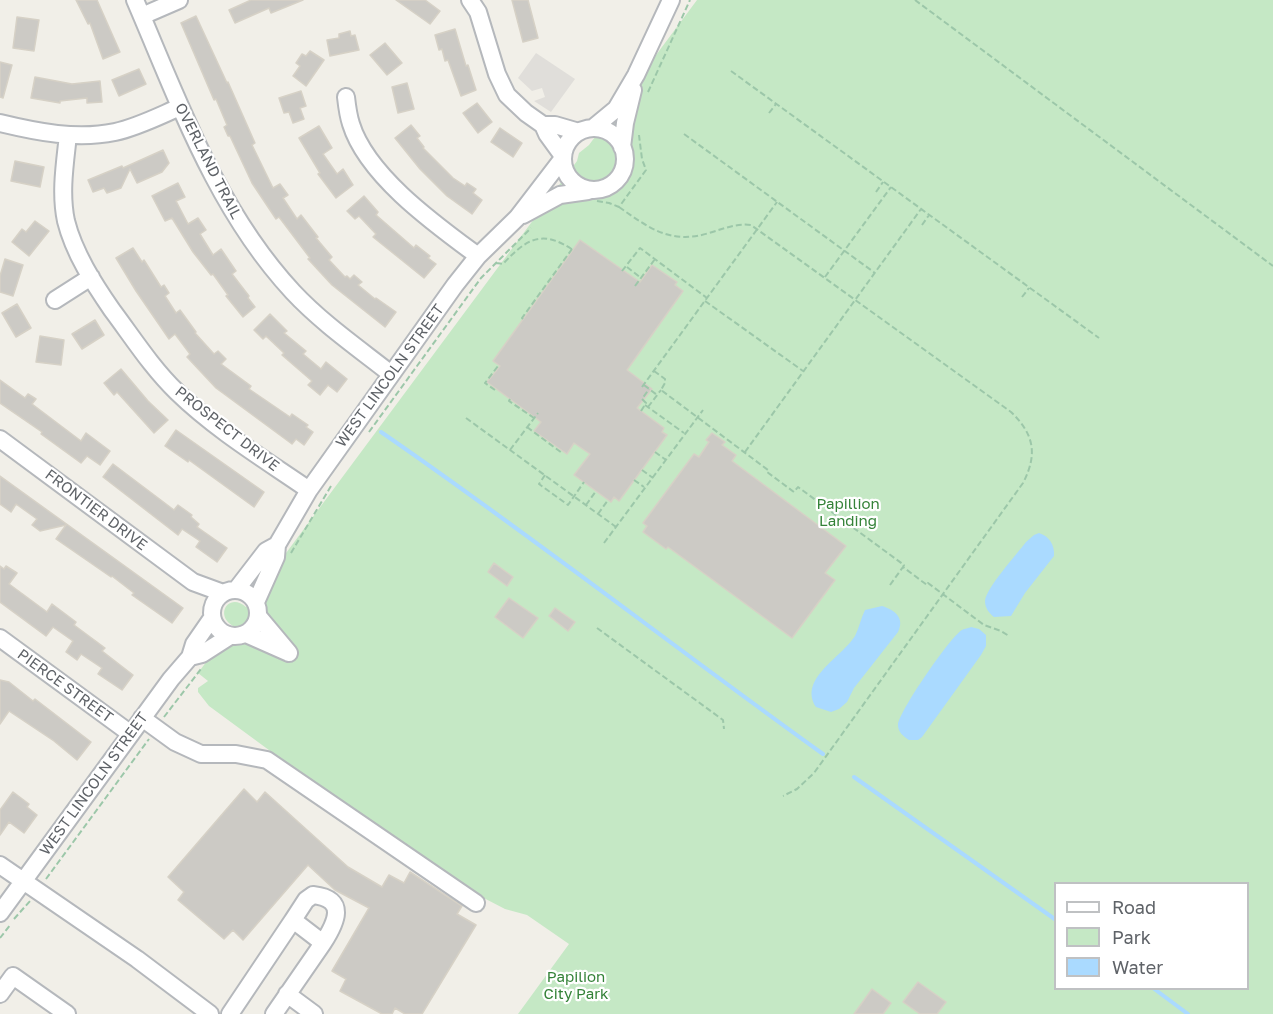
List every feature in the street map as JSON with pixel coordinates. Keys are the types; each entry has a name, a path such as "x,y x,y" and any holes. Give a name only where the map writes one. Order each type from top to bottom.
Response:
{"street":[{"name":"OVERLAND TRAIL","path":"135,0 180,107 236,218 267,262 294,293 338,333 391,374"},
{"path":"142,16 179,0"},
{"path":"470,0 478,12 497,74 507,95 543,125 563,157"},
{"path":"636,75 625,123 622,147 625,162 620,176 610,186 590,196 574,184 565,172 563,157 568,142 616,109 636,75 671,0"},
{"path":"346,97 351,126 365,152 384,176 408,201 478,256"},
{"path":"0,123 28,130 68,135 113,132 144,123 180,107"},
{"path":"543,125 586,130 600,129 614,135 622,147"},
{"name":"PROSPECT DRIVE","path":"68,135 63,202 67,223 78,253 101,294 145,355 177,392 255,453 309,490"},
{"name":"WEST LINCOLN STREET","path":"257,609 276,557 283,550 309,490 478,256 517,218 563,157"},
{"name":"WEST LINCOLN STREET","path":"517,218 560,195 590,196"},
{"path":"55,300 91,277"},
{"name":"FRONTIER DRIVE","path":"0,439 193,582 229,591"},
{"name":"WEST LINCOLN STREET","path":"229,591 266,551 283,550"},
{"name":"FRONTIER DRIVE","path":"193,582 212,614"},
{"path":"229,591 246,592 257,609 290,653 218,630 212,614 216,599 229,591"},
{"path":"238,635 254,626 257,609"},
{"name":"WEST LINCOLN STREET","path":"197,662 194,644 212,614"},
{"name":"WEST LINCOLN STREET","path":"0,913 171,679 197,662 202,654 238,635"},
{"name":"PIERCE STREET","path":"0,638 131,734"},
{"path":"142,718 175,742 201,754 236,754 267,760 476,903"},
{"path":"0,865 137,959 210,1014"},
{"path":"230,1014 306,900 313,895 324,896 333,904 337,915 335,924 273,1014"},
{"path":"293,920 323,944"},
{"path":"0,994 13,976 67,1014"},
{"path":"287,994 310,1013"}],"path":[{"path":"646,95 690,0"},
{"path":"915,0 1273,266"},
{"path":"731,71 1099,339"},
{"path":"769,113 776,104"},
{"path":"618,207 646,170 642,159 638,127"},
{"path":"684,134 875,273"},
{"path":"876,192 883,182"},
{"path":"825,277 891,187"},
{"path":"590,196 618,207 650,228 677,237 693,237 742,224 750,225 1011,412 1022,423 1030,437 1033,456 1023,483 814,773 797,789 783,796"},
{"path":"657,395 643,386 777,202"},
{"path":"745,453 921,209"},
{"path":"922,225 929,215"},
{"path":"365,438 481,278 532,227"},
{"path":"496,263 503,264 522,246 542,237 553,239 572,250 523,319"},
{"path":"622,271 640,248 804,372"},
{"path":"635,286 655,259"},
{"path":"626,266 642,278"},
{"path":"1023,297 1029,288"},
{"path":"495,390 485,383 498,366"},
{"path":"648,407 666,383 665,379 654,371"},
{"path":"649,389 642,399 645,405 685,434"},
{"path":"661,390 794,492 798,488 984,625 1009,636"},
{"path":"510,399 534,418"},
{"path":"640,411 645,405"},
{"path":"604,543 703,410"},
{"path":"510,450 538,413"},
{"path":"466,418 616,527"},
{"path":"527,427 562,453"},
{"path":"655,452 666,460"},
{"path":"642,470 653,478"},
{"path":"545,475 539,484 568,505 584,482"},
{"path":"634,480 645,488"},
{"path":"283,550 332,483"},
{"path":"586,504 596,491"},
{"path":"598,514 608,500"},
{"path":"890,585 903,567"},
{"path":"597,628 723,720 724,729"},
{"path":"0,938 156,728 197,662"}],"shaded area":[{"path":"536,53 575,79 551,112 534,101 545,97 542,88 532,91 518,78"}],"green space":[{"name":"Papillion Landing","path":"697,0 1273,0 1273,1014 518,1014 569,944 527,915 505,909 476,894 341,803 209,706 198,692 198,688 208,681 198,673 233,626 225,616 226,607 234,602 246,607 577,161 579,153 589,145"}],"water":[{"path":"1039,533 1051,541 1054,556 1025,593 1011,616 994,617 986,606 987,595 1026,542"},
{"path":"882,606 898,615 900,627 898,632 854,688 847,702 831,712 816,707 812,697 817,678 855,636 865,610"},
{"path":"971,627 979,629 986,635 986,646 922,737 918,740 909,740 901,734 898,725 906,706 947,646 962,630"}],"building":[{"path":"76,0 97,0 120,52 103,59 90,23 88,24"},
{"path":"251,0 303,0 271,13 269,8 235,23 229,10"},
{"path":"396,0 425,0 440,11 430,24"},
{"path":"512,0 528,0 538,38 523,42"},
{"path":"196,16 228,82 255,143 252,145 273,188 280,184 288,195 283,198 297,219 301,215 332,257 329,260 345,277 350,279 354,275 362,282 358,285 396,312 385,327 332,285 308,259 310,258 279,217 276,219 252,183 224,127 227,125 181,23"},
{"path":"17,17 39,20 34,51 13,48"},
{"path":"455,29 476,90 461,96 448,60 445,61 442,49 439,50 435,35"},
{"path":"350,31 351,36 355,35 359,50 330,56 327,40 339,38 339,34"},
{"path":"385,43 402,63 387,75 370,55"},
{"path":"310,51 324,60 306,86 293,76 300,66 296,63 302,54 306,56"},
{"path":"0,62 12,65 3,98 0,97"},
{"path":"139,69 146,84 119,96 112,80"},
{"path":"35,77 72,84 100,81 102,102 87,103 87,98 60,101 60,103 31,98"},
{"path":"407,83 414,109 398,113 392,87"},
{"path":"301,91 306,106 300,108 304,119 293,123 289,112 284,113 279,98"},
{"path":"477,103 492,122 478,133 463,113"},
{"path":"411,125 420,136 417,138 423,148 453,178 465,186 467,183 476,189 473,193 482,200 472,214 447,196 420,169 395,138"},
{"path":"319,126 332,148 323,154 337,174 343,169 353,185 336,198 318,174 320,173 299,138"},
{"path":"500,128 522,143 513,157 491,142"},
{"path":"163,150 169,163 162,172 137,183 130,169 121,188 107,193 104,188 93,192 88,180 122,166 123,168"},
{"path":"15,161 44,167 40,187 11,181"},
{"path":"178,183 185,197 176,201 188,224 198,218 206,230 200,234 213,255 221,249 236,271 232,274 255,307 243,317 226,296 228,295 213,274 211,275 193,252 172,218 165,221 152,196"},
{"path":"364,196 378,212 376,215 414,248 416,245 430,256 428,258 436,264 424,278 373,237 376,234 359,216 355,219 347,211"},
{"path":"35,221 49,231 29,256 12,242 22,229 26,232"},
{"path":"580,240 640,282 652,265 677,282 675,285 683,291 627,370 652,389 637,408 664,428 662,432 667,435 619,501 614,497 611,502 574,475 590,454 574,443 567,454 534,431 541,422 487,382 500,366 493,361"},
{"path":"133,248 142,262 144,260 161,287 164,285 169,293 165,296 176,313 180,310 195,333 214,354 218,351 226,359 221,364 251,386 249,389 290,417 292,414 308,425 306,427 313,432 304,445 296,439 292,444 216,388 187,357 190,354 175,334 169,339 116,258"},
{"path":"5,259 23,265 13,296 0,292 0,276"},
{"path":"17,304 31,328 16,337 2,313"},
{"path":"270,314 287,331 284,333 306,351 303,354 321,369 326,362 347,379 337,392 328,385 320,395 308,385 312,381 282,355 284,353 266,336 263,339 254,330"},
{"path":"95,320 104,335 82,349 72,334"},
{"path":"40,336 64,340 61,365 36,362"},
{"path":"121,369 148,401 168,420 154,433 117,392 114,395 104,383"},
{"path":"0,380 25,398 28,394 36,399 32,404 81,441 86,433 110,451 100,465 87,456 81,463 0,403"},
{"path":"176,430 264,492 254,507 189,460 188,462 165,446"},
{"path":"712,433 725,442 722,445 736,455 732,461 846,546 825,573 835,580 792,638 668,547 666,549 643,532 647,526 643,523 694,454 699,457 709,442 706,440"},
{"path":"113,464 174,510 178,505 192,515 191,517 199,524 197,527 227,548 217,562 196,547 200,541 182,529 178,535 103,477"},
{"path":"0,476 183,608 172,623 132,595 134,593 112,576 56,539 66,525 40,531 32,525 37,519 16,504 11,512 0,504"},
{"path":"494,563 513,577 507,586 488,572"},
{"path":"0,566 4,569 6,566 17,573 9,584 47,612 52,604 76,622 74,625 105,648 102,651 133,675 122,690 98,674 102,668 81,654 77,660 66,652 73,641 53,627 46,636 0,602"},
{"path":"509,598 538,618 523,638 495,617"},
{"path":"555,608 575,622 568,631 549,616"},
{"path":"0,680 9,682 33,701 35,699 91,742 77,760 54,741 9,711 0,724"},
{"path":"244,789 257,802 265,792 348,867 382,887 389,875 404,883 410,872 462,906 457,914 476,925 422,1014 405,1014 395,1008 392,1014 382,1014 340,991 346,979 332,971 369,908 335,890 308,865 243,940 233,930 224,939 178,900 184,892 168,877"},
{"path":"13,792 29,804 27,807 37,815 24,833 9,822 0,835 0,810"},
{"path":"918,982 946,1002 937,1014 920,1014 903,1002"},
{"path":"872,989 891,1003 883,1014 854,1014"}],"waterway":[{"path":"381,432 493,511 823,754"},
{"path":"854,777 1054,919"},
{"path":"1156,990 1188,1014"}],"park label":[{"name":"Papilion City Park","path":"576,986"}]}
